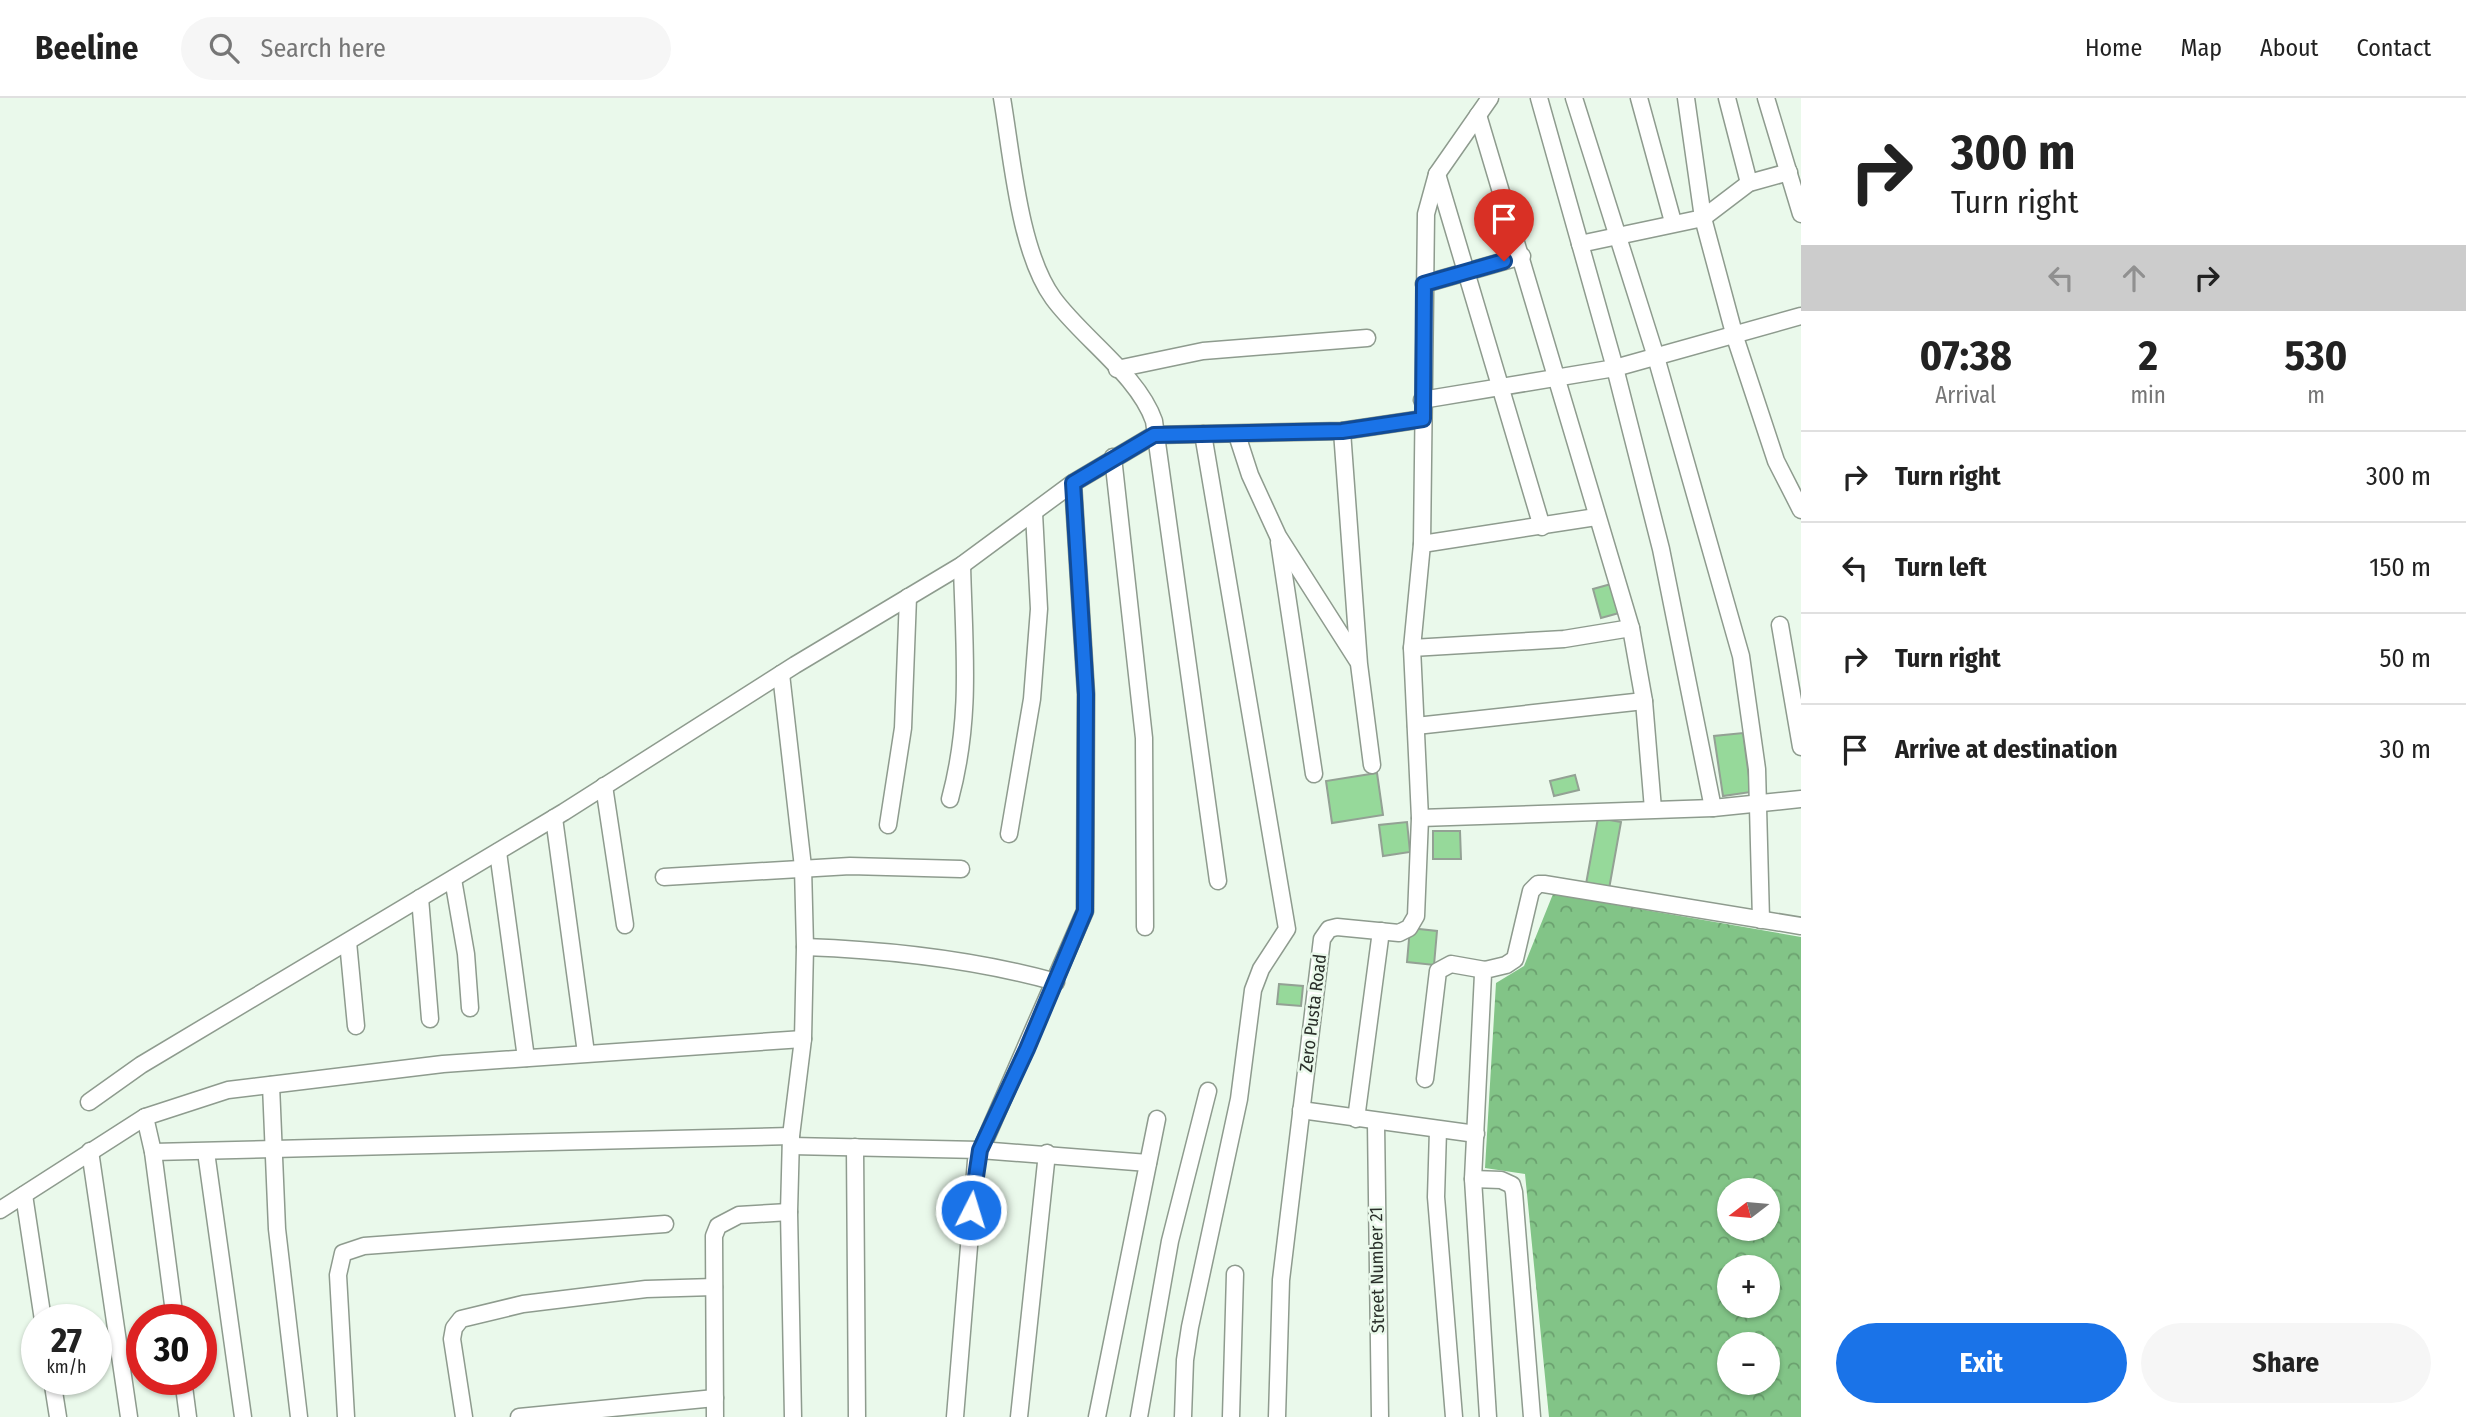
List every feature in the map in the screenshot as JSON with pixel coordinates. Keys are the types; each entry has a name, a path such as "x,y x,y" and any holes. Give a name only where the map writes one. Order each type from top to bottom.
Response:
{"street":[{"path":"1002,98 1016,186 1030,249 1042,281 1053,299 1142,394 1154,421 1218,881"},
{"path":"1356,1119 1381,931 1404,931 1416,916 1420,818 1412,648 1422,544 1426,214 1437,174 1489,98"},
{"path":"1539,98 1615,368 1661,549 1713,808"},
{"path":"1574,98 1657,357 1741,656 1757,769 1761,919"},
{"path":"1639,98 1672,222"},
{"path":"1686,98 1703,218 1735,337 1776,461 1801,510"},
{"path":"1727,98 1749,183"},
{"path":"1766,98 1801,214"},
{"path":"1478,115 1559,378 1596,517 1631,628 1644,701 1653,809"},
{"path":"1580,244 1672,222 1703,218 1749,183 1789,172"},
{"path":"1437,174 1542,527"},
{"path":"1424,284 1522,256"},
{"path":"1422,400 1615,368 1735,337 1801,316"},
{"path":"1117,369 1203,351 1367,338"},
{"path":"89,1102 141,1065 554,818 781,674 962,565 1073,483 1154,435 1342,431 1423,419"},
{"path":"1342,431 1359,664 1372,765"},
{"path":"1184,1417 1185,1360 1190,1327 1239,1099 1253,990 1261,969 1287,929 1203,433"},
{"path":"1237,435 1250,475 1278,536 1359,664"},
{"path":"1113,457 1144,738 1145,927"},
{"path":"955,1417 973,1184 980,1150 1081,924 1086,891 1086,694 1073,483"},
{"path":"1009,834 1032,699 1038,609 1034,513"},
{"path":"1422,544 1596,517"},
{"path":"1278,536 1314,774"},
{"path":"950,799 959,766 967,704 962,565"},
{"path":"888,825 903,728 908,597"},
{"path":"1780,625 1801,747"},
{"path":"1412,648 1552,640 1631,628"},
{"path":"781,674 803,867 805,947 803,1039 791,1141 789,1212 793,1417"},
{"path":"1416,726 1644,701"},
{"path":"604,786 625,925"},
{"path":"1420,818 1713,808 1801,799"},
{"path":"554,818 586,1053"},
{"path":"498,852 526,1058"},
{"path":"664,877 803,867 898,866 961,869"},
{"path":"453,879 466,954 470,1008"},
{"path":"1425,1079 1438,971 1451,964 1485,970 1506,965 1515,959 1531,891 1538,884 1801,926"},
{"path":"420,898 430,1019"},
{"name":"Zero Pusta Road","path":"1301,1110 1324,934 1337,928 1381,931"},
{"path":"348,942 356,1026"},
{"path":"805,947 942,958 1056,982"},
{"path":"1485,970 1473,1179 1488,1417"},
{"path":"0,1210 145,1117 228,1090 371,1071 803,1039"},
{"path":"271,1085 277,1229 299,1417"},
{"path":"1139,1417 1165,1263 1208,1091"},
{"path":"1277,1417 1281,1280 1301,1110 1376,1123 1476,1134"},
{"path":"145,1117 153,1152 173,1304"},
{"path":"1097,1417 1157,1119"},
{"name":"Street Number 21","path":"1376,1123 1380,1417"},
{"path":"1438,1130 1436,1197 1454,1417"},
{"path":"153,1152 791,1141 855,1147 1047,1153 1148,1163"},
{"path":"855,1147 857,1417"},
{"path":"90,1151 129,1417"},
{"path":"206,1152 243,1417"},
{"path":"1019,1417 1047,1153"},
{"path":"1473,1179 1501,1180 1512,1185 1514,1192 1532,1417"},
{"path":"24,1195 41,1304"},
{"path":"715,1417 714,1236 718,1226 739,1215 789,1212"},
{"path":"346,1417 338,1275 343,1253 364,1246 664,1224"},
{"path":"1231,1417 1235,1274"},
{"path":"464,1417 452,1339 454,1328 461,1318 523,1304 587,1295 714,1287"},
{"path":"55,1395 58,1417"},
{"path":"185,1395 188,1417"},
{"path":"519,1417 715,1398"}],"green space":[{"path":"1553,894 1801,937 1801,1417 1549,1417 1525,1174 1485,1168 1496,983 1524,966"}],"building":[{"path":"1611,584 1619,613 1601,618 1593,589"},
{"path":"1743,733 1751,792 1723,796 1714,736"},
{"path":"1377,773 1383,815 1332,823 1326,781"},
{"path":"1575,775 1579,790 1554,796 1550,781"},
{"path":"1598,818 1621,822 1609,889 1586,884"},
{"path":"1407,822 1410,852 1383,856 1379,825"},
{"path":"1433,831 1460,831 1461,859 1433,859"},
{"path":"1410,928 1437,931 1434,965 1407,962"},
{"path":"1279,984 1303,986 1301,1006 1277,1004"}],"route":[{"path":"971,1210 976,1161 985,1136 1027,1049 1085,911 1086,694 1073,483 1154,435 1342,431 1423,419 1424,284 1504,261"}]}
